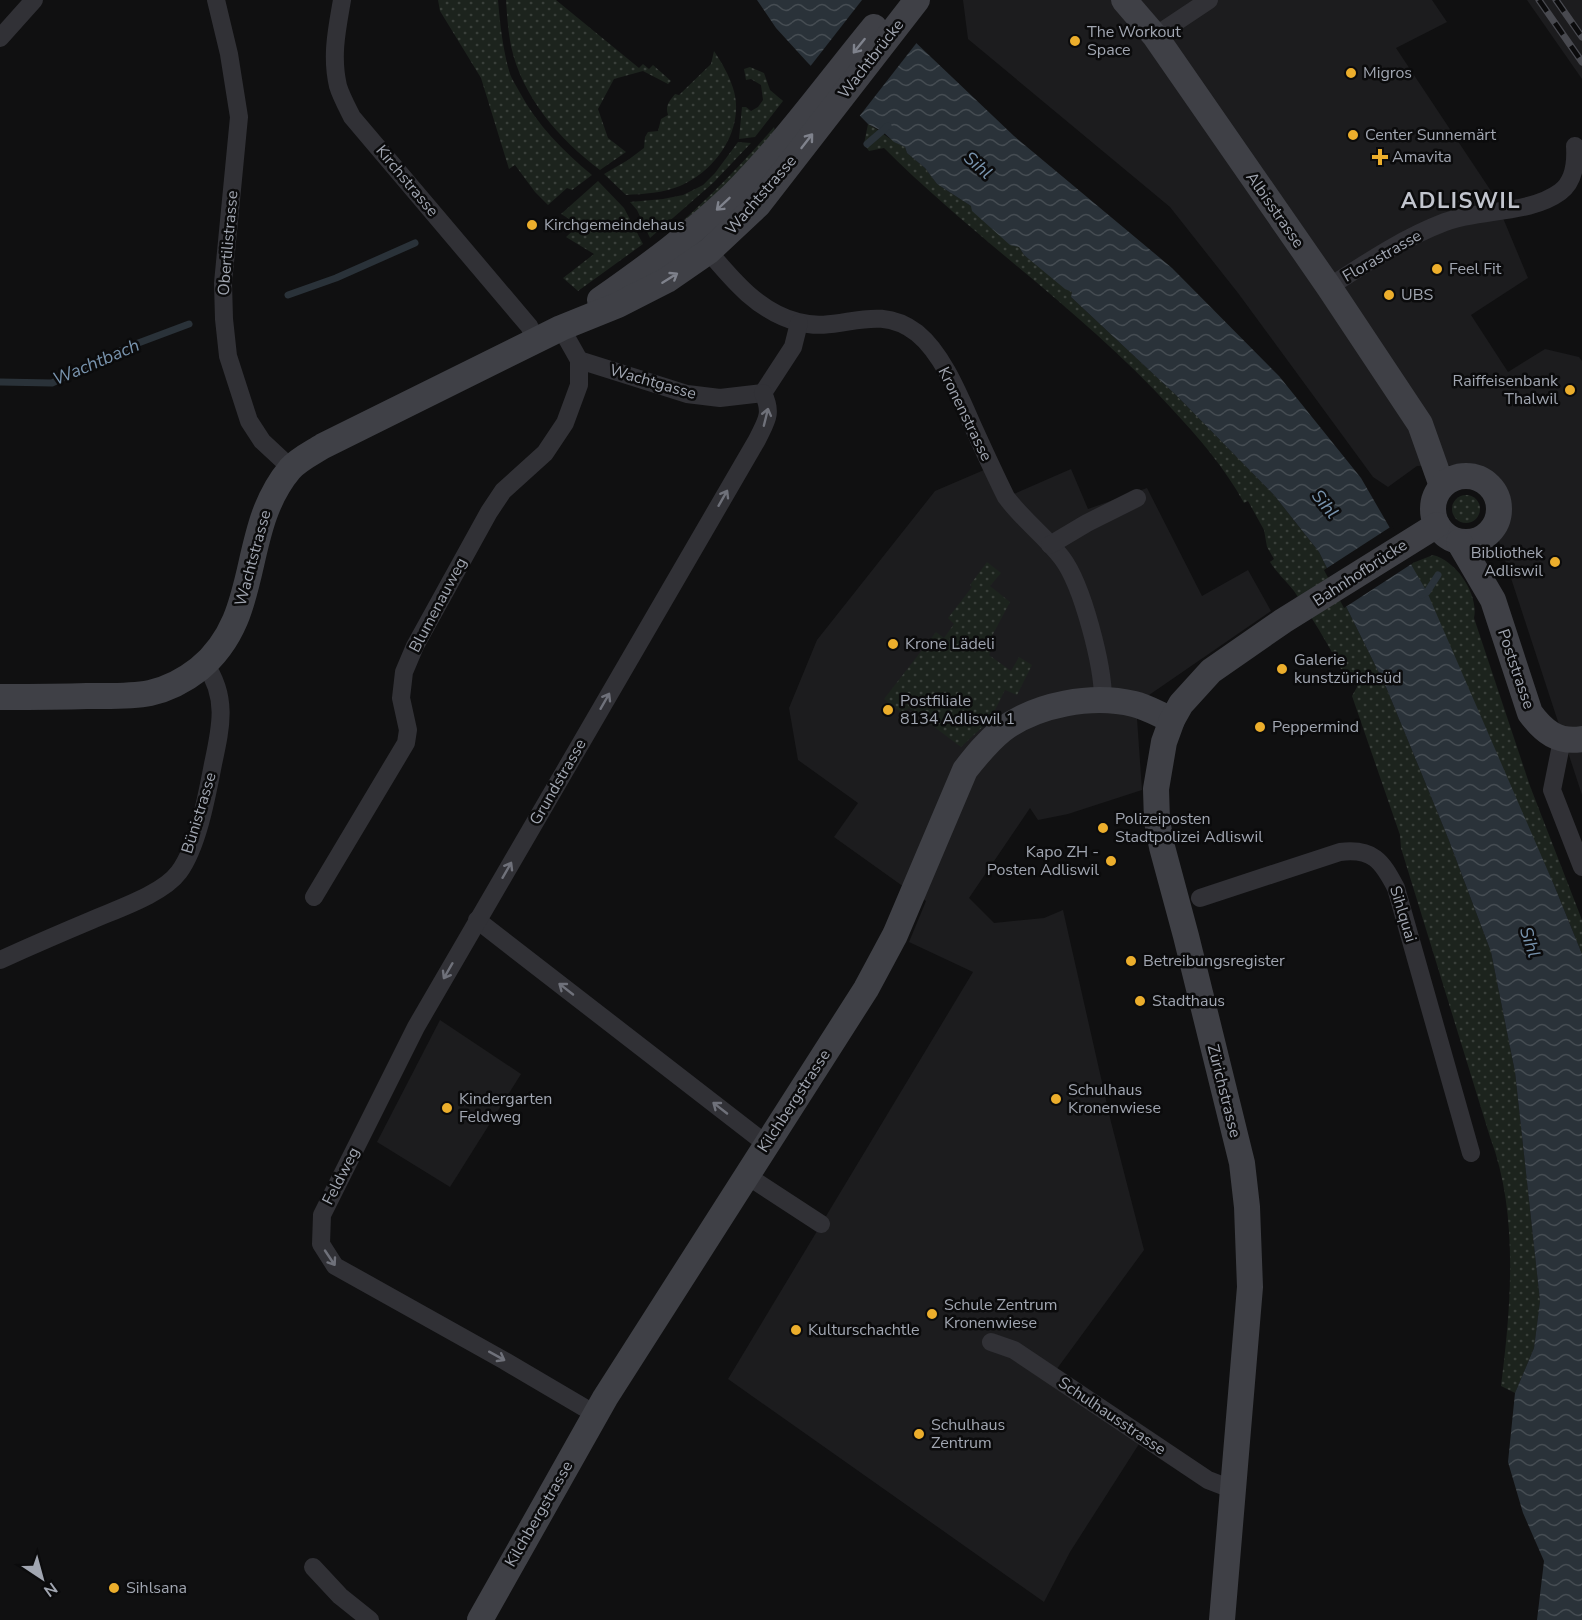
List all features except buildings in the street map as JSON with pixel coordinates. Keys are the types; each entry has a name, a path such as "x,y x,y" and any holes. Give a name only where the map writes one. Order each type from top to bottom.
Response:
{"main road":[{"name":"Wachtbrücke","path":"819,110 896,0"},
{"name":"Wachtbrücke","path":"819,110 917,0"},
{"name":"Albisstrasse","path":"1124,0 1155,36 1329,287 1420,424 1442,445 1453,481"},
{"name":"Wachtstrasse","path":"561,327 657,260 692,231 752,175 791,131 819,110"},
{"name":"Wachtstrasse","path":"0,697 142,694 169,687 190,676 205,664 226,639 240,610 261,519 276,488 291,468 323,446 561,327 618,305 668,280 709,251 758,205 819,110"},
{"path":"1482,480 1492,489 1499,503 1498,519 1489,533 1475,541 1459,542 1428,530 1435,496 1453,481 1482,480"},
{"name":"Bahnhofbrücke","path":"1283,621 1428,530"},
{"name":"Poststrasse","path":"1489,533 1493,600"},
{"name":"Poststrasse","path":"1459,542 1493,600 1530,713 1540,728 1550,735 1572,740"},
{"name":"Zürichstrasse","path":"1222,1620 1250,1287 1247,1207 1242,1162 1162,847 1157,821 1156,789 1164,742 1181,704 1211,671 1283,621"},
{"name":"Kilchbergstrasse","path":"480,1620 595,1414 860,999 895,935 965,770 981,749 1004,729 1023,718 1046,709 1103,699 1136,704 1172,720"}],"street":[{"path":"0,38 34,0"},
{"name":"Obertilistrasse","path":"216,0 229,54 239,117 223,283 228,356 254,431 291,468"},
{"name":"Kirchstrasse","path":"342,0 334,41 333,61 338,88 352,117 529,326 536,340"},
{"path":"1155,36 1209,0"},
{"name":"Florastrasse","path":"1329,287 1372,259 1414,236 1447,222 1538,203 1555,195 1569,184 1575,160 1575,146"},
{"name":"Kronenstrasse","path":"692,231 736,283 774,314 799,323 824,325 878,317 900,322 919,335 943,365 1006,497 1017,513 1063,559 1074,576 1085,606 1103,685 1103,699"},
{"path":"764,393 794,347 799,323"},
{"path":"561,327 579,360"},
{"name":"Wachtgasse","path":"579,360 687,394 720,398 764,393"},
{"name":"Blumenauweg","path":"314,897 406,743 408,730 401,698 404,672 415,646 489,512 503,491 545,453 565,423 579,385 579,360"},
{"name":"Grundstrasse","path":"477,920 757,440 769,414 764,393"},
{"path":"1050,545 1137,498"},
{"name":"Bünistrasse","path":"0,960 151,895 179,873 192,845 206,802 222,720 218,689 205,664"},
{"path":"1572,740 1552,790 1582,867"},
{"name":"Sihlquai","path":"1200,898 1340,852 1361,852 1376,858 1386,868 1396,888 1471,1153"},
{"path":"477,920 766,1144"},
{"name":"Feldweg","path":"477,920 416,1027 322,1215 321,1244 335,1266 505,1360 595,1414"},
{"path":"746,1175 821,1224"},
{"name":"Schulhausstrasse","path":"991,1342 1014,1350 1208,1480 1234,1490"},
{"path":"313,1567 340,1596 370,1620"}],"shaded area":[{"path":"438,0 498,0 504,47 513,80 542,126 571,157 592,175 572,190 567,188 548,205 515,165 509,169 481,78 440,11"},
{"path":"506,0 556,0 639,68 643,64 649,69 653,65 671,81 668,84 643,71 614,79 598,109 608,138 626,152 600,170 557,131 524,83 511,46"},
{"path":"963,0 1432,0 1447,22 1396,48 1493,194 1528,278 1471,315 1508,372 1545,349 1579,357 1582,361 1582,795 1474,465 1417,466 1388,487 1373,477 1238,293 1170,207 968,39"},
{"path":"1527,0 1582,0 1582,79"},
{"path":"714,51 729,78 736,103 735,118 725,146 705,170 680,186 660,192 626,195 604,174 644,148 648,132 658,131 661,119 668,115 667,106 671,99 675,94 679,95 711,64"},
{"path":"750,67 764,73 770,90 783,101 755,137 739,139 742,107 751,111 763,100 761,85 751,79 746,80 744,69"},
{"path":"868,124 905,147 907,153 925,168 937,184 971,206 1019,247 1024,255 1072,292 1071,297 1178,397 1274,495 1319,552 1386,687 1448,838 1491,952 1515,1072 1540,1301 1534,1348 1515,1393 1501,1386 1508,1324 1510,1260 1509,1228 1499,1166 1401,848 1400,835 1352,696 1357,687 1355,676 1348,670 1341,669 1300,600 1270,562 1274,559 1267,547 1264,530 1248,501 1244,503 1220,466 1192,431 1103,341 919,182 884,148 869,151 864,144"},
{"path":"774,127 776,135 716,197 654,246 717,189"},
{"path":"738,142 751,143 713,183 650,238 637,210 630,202 683,195 703,185"},
{"path":"598,181 624,208 643,244 578,291 563,278 594,254 566,237 579,225 561,214"},
{"path":"991,467 1007,497 1071,469 1088,509 1147,488 1202,596 1248,570 1271,611 1136,704 1142,790 1068,814 1038,820 1030,808 969,898 994,923 1044,918 1063,910 1111,1122 1144,1250 1048,1381 1139,1444 1070,1552 1044,1602 728,1379 973,972 909,942 926,901 834,837 858,803 798,760 789,708 817,640 935,491"},
{"path":"1466,495 1476,499 1480,509 1476,519 1466,523 1456,519 1452,509 1456,499"},
{"path":"1433,555 1450,564 1470,590 1475,609 1474,618 1530,786 1582,920 1582,954 1554,885 1410,564"},
{"path":"987,562 1001,573 990,586 1010,602 992,636 996,639 989,655 1011,671 1019,657 1032,665 1017,695 1005,690 990,720 961,747 909,708 903,714 884,699 936,632 944,638 954,624 948,618 972,587 970,585"},
{"name":"Kindergarten Feldweg","path":"440,1020 521,1074 450,1187 377,1142"}],"water":[{"name":"Sihl","path":"757,0 871,0 1014,136 1172,268 1279,376 1361,478 1427,592 1582,954 1582,1620 1537,1620 1544,1561 1523,1513 1508,1462 1515,1393 1534,1348 1540,1301 1515,1072 1491,952 1448,838 1386,687 1319,552 1274,495 1178,397 1071,297 1072,292 1065,289 1024,255 1019,247 1010,245 972,211 971,206 937,184 925,168 907,153 905,147 868,124 776,28"}],"pier":[{"path":"862,0 875,0 918,41 858,118 809,68"},
{"path":"1392,526 1413,563 1344,608 1324,570"}],"waterway":[{"name":"Wachtbach","path":"867,144 888,126"},
{"name":"Wachtbach","path":"288,295 336,278 415,243"},
{"name":"Wachtbach","path":"0,382 52,383 133,345 189,324"},
{"path":"1421,595 1427,592 1438,575"}],"railway":[{"path":"1539,0 1582,62"},
{"path":"1556,0 1582,37"}],"place":[{"name":"The Workout Space","path":"1075,41"},
{"name":"Migros","path":"1351,73"},
{"name":"Center Sunnemärt","path":"1353,135"},
{"name":"Amavita","path":"1380,157"},
{"name":"Kirchgemeindehaus","path":"532,225"},
{"name":"Feel Fit","path":"1437,269"},
{"name":"UBS","path":"1389,295"},
{"name":"Raiffeisenbank Thalwil","path":"1570,390"},
{"name":"Bibliothek Adliswil","path":"1555,562"},
{"name":"Krone Lädeli","path":"893,644"},
{"name":"Galerie kunstzürichsüd","path":"1282,669"},
{"name":"Postfiliale 8134 Adliswil 1","path":"888,710"},
{"name":"Peppermind","path":"1260,727"},
{"name":"Polizeiposten Stadtpolizei Adliswil","path":"1103,828"},
{"name":"Kapo ZH - Posten Adliswil","path":"1111,861"},
{"name":"Betreibungsregister","path":"1131,961"},
{"name":"Stadthaus","path":"1140,1001"},
{"name":"Schulhaus Kronenwiese","path":"1056,1099"},
{"name":"Kindergarten Feldweg","path":"447,1108"},
{"name":"Schule Zentrum Kronenwiese","path":"932,1314"},
{"name":"Kulturschachtle","path":"796,1330"},
{"name":"Schulhaus Zentrum","path":"919,1434"},
{"name":"Sihlsana","path":"114,1588"}],"district":[{"name":"ADLISWIL","path":"1461,201"}]}
